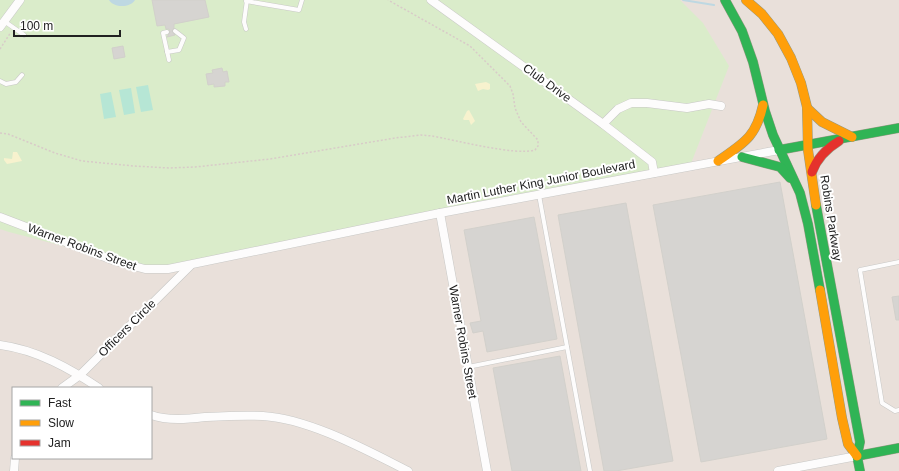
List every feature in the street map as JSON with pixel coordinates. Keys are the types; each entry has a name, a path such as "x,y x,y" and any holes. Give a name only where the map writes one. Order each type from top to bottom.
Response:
{"street":[{"path":"2,24 20,0"},
{"name":"Club Drive","path":"431,0 603,124 652,162 654,173"},
{"name":"Robins Parkway","path":"725,0 741,25 747,40 770,129 796,184 808,224 842,418 848,444 857,456"},
{"name":"Robins Parkway","path":"746,0 763,15 784,45 796,68 803,90 807,108 808,145 817,211 860,442 857,456 860,471"},
{"path":"603,124 618,109 631,103 647,103 687,108 709,104 721,106"},
{"path":"718,161 743,145 755,131 761,117 763,104"},
{"path":"807,108 822,122 848,138"},
{"name":"Martin Luther King Junior Boulevard","path":"190,266 440,213 899,128"},
{"path":"812,172 816,160 833,144 848,138"},
{"path":"742,157 761,161 780,168 796,184"},
{"name":"Warner Robins Street","path":"440,213 487,471"},
{"name":"Warner Robins Street","path":"0,217 115,261 145,269 168,269 190,266"},
{"name":"Officers Circle","path":"64,387 80,376 190,266"},
{"path":"0,345 25,350 44,357 97,387"},
{"path":"152,415 175,419 242,415 282,418 299,422 333,436 408,471"},
{"path":"778,471 899,448"},
{"path":"14,471 15,459"}],"lane":[{"path":"246,30 244,22 246,1 300,10 302,0"},
{"path":"2,24 13,28 24,35"},
{"path":"167,52 179,50 184,38 175,31"},
{"path":"167,32 163,33 169,60"},
{"path":"0,81 6,84 16,82 22,75"},
{"path":"538,195 590,471"},
{"path":"899,262 860,270 882,403 895,411 899,410"},
{"path":"468,367 567,347"}],"path":[{"path":"0,133 8,134 55,153 82,160 161,168 195,167 263,160 421,135 440,137 509,150 535,150 538,146 538,140 520,120 515,108 513,94 507,83 470,46 388,0"},
{"path":"0,49 13,28"}],"shaded area":[{"path":"0,0 899,0 899,471 0,471"}],"green space":[{"path":"0,0 680,0 703,23 729,66 690,166 152,269 0,229"},
{"path":"148,85 153,110 141,112 136,87"},
{"path":"131,88 135,113 124,115 119,90"},
{"path":"111,92 116,117 104,119 100,94"}],"sand":[{"path":"486,82 490,84 490,89 478,91 475,84"},
{"path":"469,110 475,121 471,125 469,120 463,119"},
{"path":"13,152 17,152 22,161 7,164 4,158 12,159"}],"water":[{"path":"109,0 135,0 133,3 126,6 118,6 111,3"}],"building":[{"path":"152,0 205,0 209,17 174,24 172,31 175,35 167,37 170,32 169,29 166,29 165,25 157,26"},
{"path":"123,46 125,57 114,59 112,48"},
{"path":"222,68 223,72 227,71 229,82 225,82 225,86 214,87 214,84 208,85 206,74 213,73 212,70"},
{"path":"780,182 827,439 701,462 653,205"},
{"path":"626,203 673,461 616,471 604,471 558,215"},
{"path":"534,217 557,339 487,352 483,331 473,333 470,323 481,321 464,230"},
{"path":"899,296 899,320 896,320 892,297"},
{"path":"560,356 581,471 512,471 493,368"}],"waterway":[{"path":"683,0 714,5"}],"traffic: fast":[{"path":"725,0 742,31 753,62 765,111 773,135 800,193 808,224 820,290"},
{"path":"779,150 899,128"},
{"path":"742,157 780,167 790,178"},
{"path":"816,205 860,442 857,456 860,471"},
{"path":"857,456 899,448"}],"traffic: slow":[{"path":"746,0 762,14 778,34 791,58 801,83 807,107 808,150 816,205"},
{"path":"718,161 742,144 753,132 757,125 763,105"},
{"path":"807,108 822,122 852,137"},
{"path":"820,290 842,418 848,444 857,456"}],"traffic: jam":[{"path":"812,172 816,162 822,154 839,141"}]}
